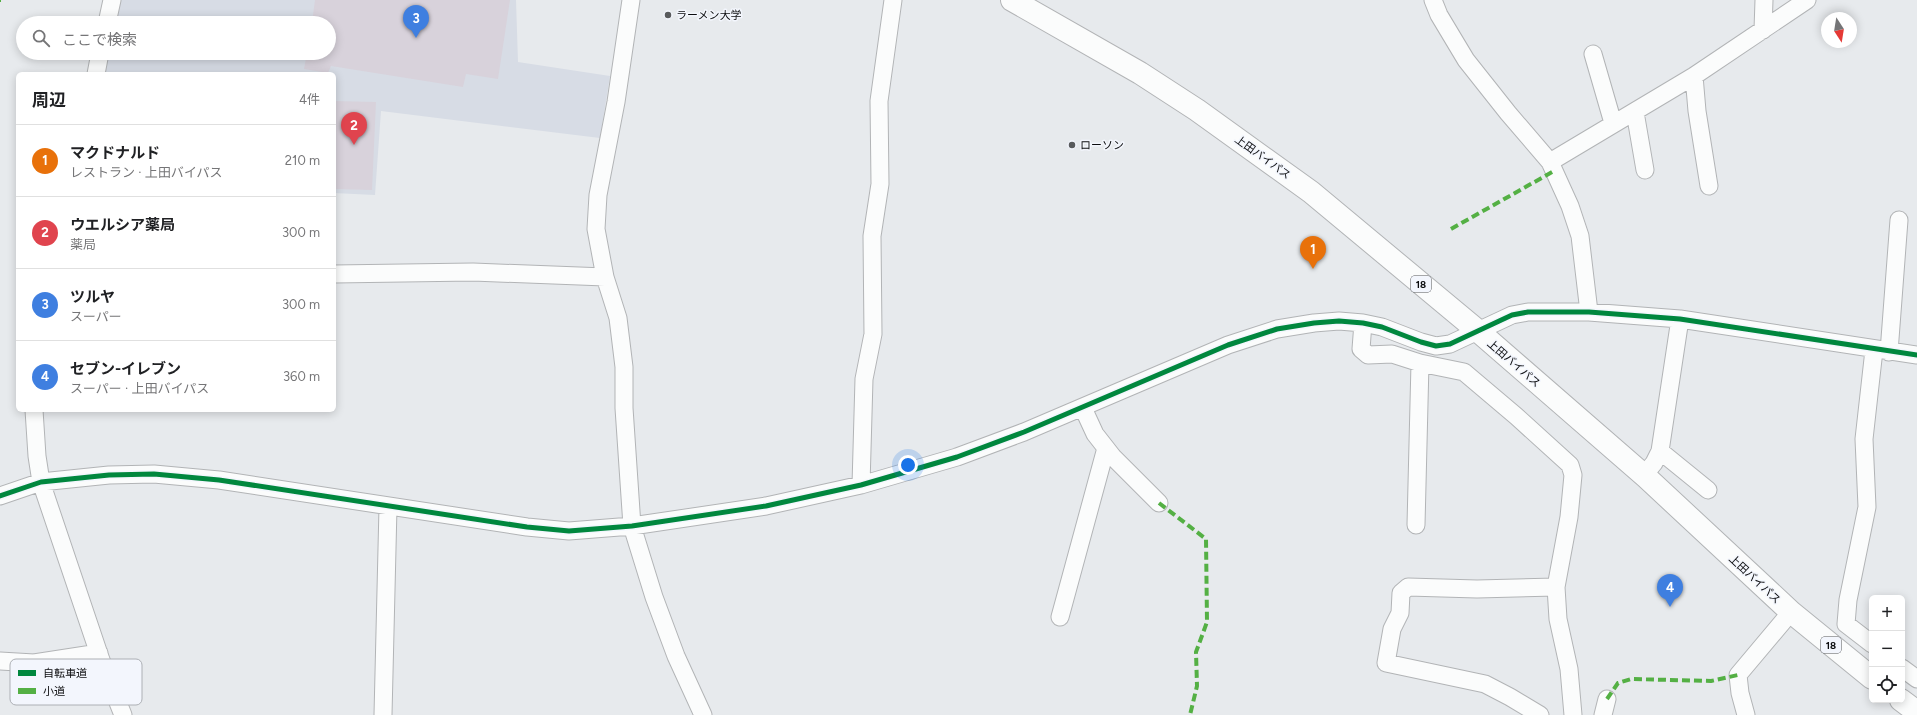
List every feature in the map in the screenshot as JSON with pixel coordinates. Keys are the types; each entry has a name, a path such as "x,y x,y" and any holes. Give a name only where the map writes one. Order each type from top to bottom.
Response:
{"highway":[{"name":"上田バイパス","path":"1015,1 1140,73 1254,150 1311,192 1478,331 1644,475 1791,612 1869,676"},
{"path":"1905,703 1917,712"}],"street":[{"path":"109,16 112,0"},
{"path":"631,0 616,102 598,194 596,229 605,277 618,318 624,366 624,408 632,526 654,597 676,656 703,715"},
{"path":"861,485 864,380 873,334 872,236 880,184 879,101 893,0"},
{"path":"1433,0 1439,15 1466,60 1508,113 1550,162 1570,206 1580,236 1589,312"},
{"path":"1762,30 1764,0"},
{"path":"1550,162 1612,123 1635,112 1694,76 1807,0"},
{"path":"1593,54 1612,123"},
{"path":"96,72 99,60"},
{"path":"1694,76 1697,111 1709,186"},
{"path":"1635,112 1645,170"},
{"path":"1869,642 1846,624 1848,600 1867,507 1864,439 1881,351 1899,220"},
{"path":"336,274 473,272 605,277"},
{"path":"0,496 41,482 109,475 154,474 219,480 388,507 527,527 569,531 632,526 766,506 861,485 957,457 1083,408 1160,373 1228,345 1264,333 1314,323 1339,321 1363,323 1382,327 1421,342 1436,346 1450,344 1512,315 1528,312 1589,312 1680,319 1881,351 1917,355"},
{"path":"1644,475 1654,463 1660,451 1680,319"},
{"path":"1363,323 1361,349 1368,355 1392,354 1420,363 1464,372 1516,416 1570,465 1573,475 1569,517 1556,587 1558,619 1569,669 1573,715"},
{"path":"1416,525 1420,363"},
{"path":"1083,408 1095,434 1113,457 1159,503"},
{"path":"34,412 36,450 41,482 101,659"},
{"path":"1060,617 1106,448"},
{"path":"1660,451 1708,490"},
{"path":"384,715 388,507"},
{"path":"1540,715 1485,684 1386,663 1392,630 1400,613 1401,593 1408,587 1477,589 1556,587"},
{"path":"1746,715 1740,693 1738,675 1791,612"},
{"path":"60,659 99,653"},
{"path":"0,661 10,662"},
{"path":"1905,670 1917,679"},
{"path":"119,705 123,715"}],"shaded area":[{"path":"119,0 516,0 518,62 610,76 600,138 381,111 375,195 336,193 336,72 103,72 106,60 336,60 336,16 116,16"}],"building":[{"path":"315,0 510,0 498,79 466,74 463,87 331,66 328,72 304,69 306,60 336,60 336,16 313,16"},
{"path":"336,101 376,102 372,190 336,189"}],"marked path":[{"path":"1451,229 1554,171"},
{"path":"1159,503 1206,539 1207,622 1196,652 1197,686 1190,715"},
{"path":"1607,699 1618,683 1631,679 1711,681 1738,675"}],"cycle path":[{"path":"0,496 41,482 109,475 154,474 219,480 527,527 569,531 632,526 766,506 861,485 957,457 1024,432 1228,345 1277,329 1314,323 1339,321 1363,323 1382,327 1421,342 1436,346 1450,344 1512,315 1528,312 1589,312 1680,319 1917,355"}],"place":[{"name":"ラーメン大学","path":"668,15"},
{"name":"ツルヤ","path":"416,38"},
{"name":"ウエルシア薬局","path":"354,145"},
{"name":"ローソン","path":"1072,145"},
{"name":"マクドナルド","path":"1313,269"},
{"name":"セブン-イレブン","path":"1670,607"}]}
